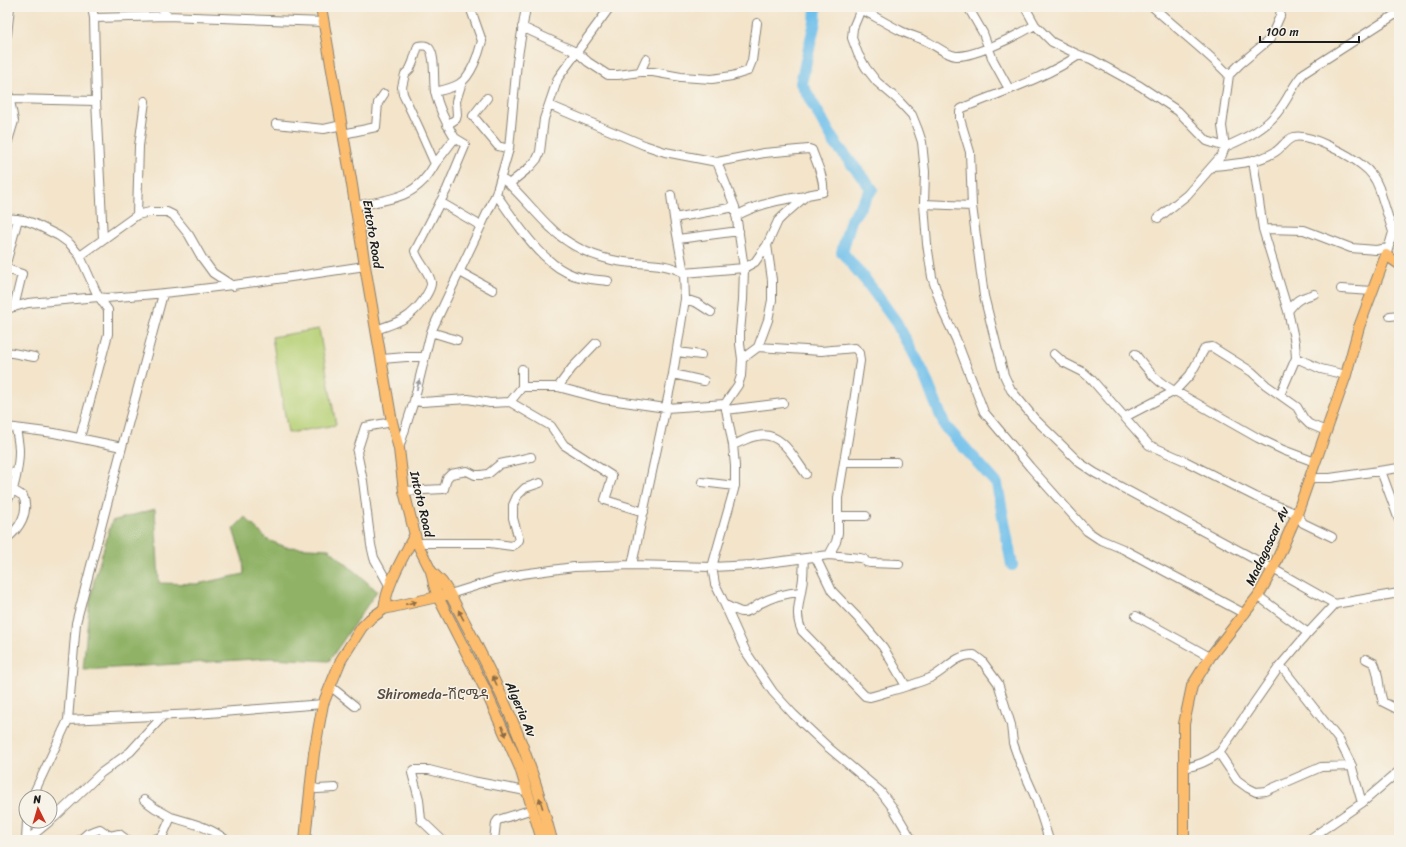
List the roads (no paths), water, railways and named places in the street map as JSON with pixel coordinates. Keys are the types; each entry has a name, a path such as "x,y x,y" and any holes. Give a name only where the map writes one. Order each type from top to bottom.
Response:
{"main road":[{"name":"Entoto Road","path":"321,7 392,422 399,449 400,464"},
{"name":"Madagascar Av","path":"1184,840 1185,719 1192,686 1210,657 1258,596 1273,569 1297,514 1346,375 1359,327 1387,252"},
{"path":"1387,252 1399,264"},
{"name":"Intoto Road","path":"400,464 404,491 416,540 431,571"},
{"path":"384,609 389,585 416,540"},
{"name":"Algeria Av","path":"431,571 442,582 450,594 492,674 514,724 531,769 552,840"},
{"name":"Algeria Av","path":"431,571 438,597 484,687 520,768 542,840"},
{"path":"305,840 314,753 324,704 341,660 355,637 370,619 384,609 450,594"}],"street":[{"path":"7,35 10,7"},
{"path":"92,7 94,18 96,101 103,239"},
{"path":"161,7 167,16"},
{"path":"447,125 456,119 456,101 462,82 473,66 482,41 470,7"},
{"path":"399,449 414,401 431,332 496,194 501,179 509,149 522,28 526,7"},
{"path":"509,184 530,167 537,159 540,152 544,120 558,78 578,53 610,7"},
{"path":"968,7 984,33 993,60 1009,89"},
{"path":"1025,7 1035,25 1052,42 1091,59 1140,86 1178,111 1207,140 1225,147 1252,135 1272,118 1280,110 1298,80 1304,73 1399,12"},
{"path":"1153,7 1211,57 1229,75"},
{"path":"1158,218 1187,195 1222,155 1225,147 1222,126 1229,75 1270,39 1280,16 1281,7"},
{"path":"1035,25 1012,38 989,47 956,56 926,41 901,31 861,8 853,28 852,38 858,54 866,68 877,82 897,99 912,115 918,130 922,142 925,172 924,204 927,244 935,290 956,338 984,412 1030,467 1087,530 1099,539 1123,549 1245,614"},
{"path":"94,18 167,16 324,22"},
{"path":"522,28 578,53 588,62 608,75 653,72 681,77 712,78 732,76 748,71 752,61 757,23"},
{"path":"376,330 405,319 414,312 427,295 431,283 415,251 440,202 465,146 465,144 455,138 447,125 435,92 433,63 430,49 427,46 418,46 410,69 405,74 402,87 403,94 435,164"},
{"path":"1079,55 1059,68 1032,81 965,107 961,109 960,112 960,119 970,152 972,206 984,296 1004,375 1011,390 1034,418 1080,463 1095,473 1335,604"},
{"path":"640,72 646,59"},
{"path":"435,92 458,85 462,82"},
{"path":"7,85 14,121 7,144"},
{"path":"276,124 343,130 376,127 378,103 384,94"},
{"path":"487,98 473,116 498,146 509,149"},
{"path":"9,99 96,101"},
{"path":"137,215 139,146 145,101"},
{"path":"549,105 644,145 665,152 717,162 764,153 812,150 819,168 823,192 777,200 745,211 736,216"},
{"path":"1213,166 1253,160 1276,151 1287,140 1300,136 1315,141 1336,149 1364,166 1376,181 1393,232"},
{"path":"355,206 396,198 410,192 430,175 435,164 455,138"},
{"path":"1253,160 1263,229 1288,311 1295,343 1296,358 1280,395"},
{"path":"717,162 734,207 744,268 740,332 742,376 726,407 733,445 735,486 712,567 715,584 746,652 773,692 793,714 829,748 880,791 893,808 912,840"},
{"path":"501,179 523,197 551,228 567,242 598,256 614,261 675,268 684,273 744,268 755,262 767,245 778,221 807,195"},
{"path":"496,194 533,243 552,263 565,272 580,278 608,282"},
{"path":"632,565 673,374 685,299 684,273 671,195"},
{"path":"440,202 481,226"},
{"path":"924,204 972,206"},
{"path":"674,218 734,207"},
{"path":"80,256 137,215 150,212 167,212 173,215 189,235 202,258 213,273 233,286"},
{"path":"7,218 18,219 35,224 59,236 70,244 80,256 99,297 108,310 108,334 80,438"},
{"path":"7,260 18,219"},
{"path":"1263,229 1304,230 1351,248 1387,252 1393,232 1399,223"},
{"path":"678,239 739,231"},
{"path":"742,359 758,347 768,320 772,300 772,280 767,245"},
{"path":"10,308 28,304 99,297 106,298 163,294 233,286 365,266"},
{"path":"7,267 10,270 22,274 10,308"},
{"path":"460,272 493,290"},
{"path":"1341,289 1372,291"},
{"path":"36,789 68,720 76,623 163,294"},
{"path":"1288,311 1300,298 1314,294"},
{"path":"685,299 697,303 711,312"},
{"path":"1390,316 1399,315"},
{"path":"431,332 457,340"},
{"path":"558,387 572,368 596,343"},
{"path":"758,347 821,351 855,348 859,352 860,361 838,498 838,532 836,542 829,555"},
{"path":"1125,417 1175,391 1190,375 1201,354 1208,347 1212,347 1236,362 1297,407 1304,419 1310,424 1326,430"},
{"path":"7,352 34,358"},
{"path":"677,352 701,355"},
{"path":"1054,354 1063,362 1083,372 1149,445 1183,460 1256,497 1297,514 1303,523 1332,537"},
{"path":"1135,354 1163,385 1258,438 1283,450 1315,462"},
{"path":"382,359 424,357"},
{"path":"1296,358 1321,369 1346,375"},
{"path":"510,402 522,387 522,369"},
{"path":"673,374 704,381"},
{"path":"522,387 558,387 603,399 666,408 783,404"},
{"path":"414,401 422,402 468,399 490,403 510,402 551,426 564,445 612,476 605,500 644,512"},
{"path":"389,585 374,558 363,481 357,452 365,427 392,422"},
{"path":"7,427 54,433 122,447"},
{"path":"7,500 11,496 13,490 19,452 16,428"},
{"path":"733,445 756,436 770,436 780,440 806,474"},
{"path":"404,491 442,489 445,488 447,478 451,474 467,470 475,475 481,476 488,474 500,464 531,457"},
{"path":"844,462 896,462"},
{"path":"1309,478 1330,478 1399,468"},
{"path":"1381,471 1395,502 1399,520"},
{"path":"7,474 16,472"},
{"path":"702,482 735,486"},
{"path":"416,540 490,543 512,546 519,540 513,518 513,505 517,496 525,488 540,483"},
{"path":"7,538 16,530 26,511 23,496 13,490"},
{"path":"838,516 866,516"},
{"path":"450,594 495,580 536,572 574,567 632,565 712,567 752,565 816,558 829,555 860,558 870,563 899,564"},
{"path":"816,558 832,591 883,647 906,686"},
{"path":"804,559 798,617 798,622 802,631 865,696 870,697 933,677 954,660 962,657 974,655 982,662 998,683 1011,725 1013,743 1036,799 1049,840"},
{"path":"725,605 743,612 750,611 772,598 788,593 801,592"},
{"path":"1184,768 1203,763 1218,754 1281,666 1308,633 1335,604 1399,593"},
{"path":"1258,596 1308,633"},
{"path":"1136,616 1210,657"},
{"path":"1366,659 1374,663 1377,670 1382,702 1399,710"},
{"path":"1281,666 1340,740 1352,766 1362,803"},
{"path":"330,686 355,706"},
{"path":"68,720 163,716 324,704"},
{"path":"27,840 61,812 102,773 130,752 163,716"},
{"path":"1218,754 1237,780 1256,792 1266,791 1321,767 1352,766"},
{"path":"442,840 421,820 419,799 412,773 414,770 429,770 472,781 526,791"},
{"path":"1308,840 1362,803 1399,773"},
{"path":"310,786 317,789 335,788"},
{"path":"144,800 154,808 171,817 216,832 226,840"},
{"path":"494,840 496,823 498,820 532,810"},
{"path":"152,840 163,835 171,817"},
{"path":"27,829 27,840"},
{"path":"80,840 88,834 100,830 110,836 119,834 127,840"}],"waterway":[{"path":"816,7 815,22 801,83 835,143 872,189 851,220 842,252 867,282 896,322 923,372 945,426 997,484 1012,565"}],"district":[{"name":"Shiromeda-ሽሮሜዳ","path":"433,694"}]}
